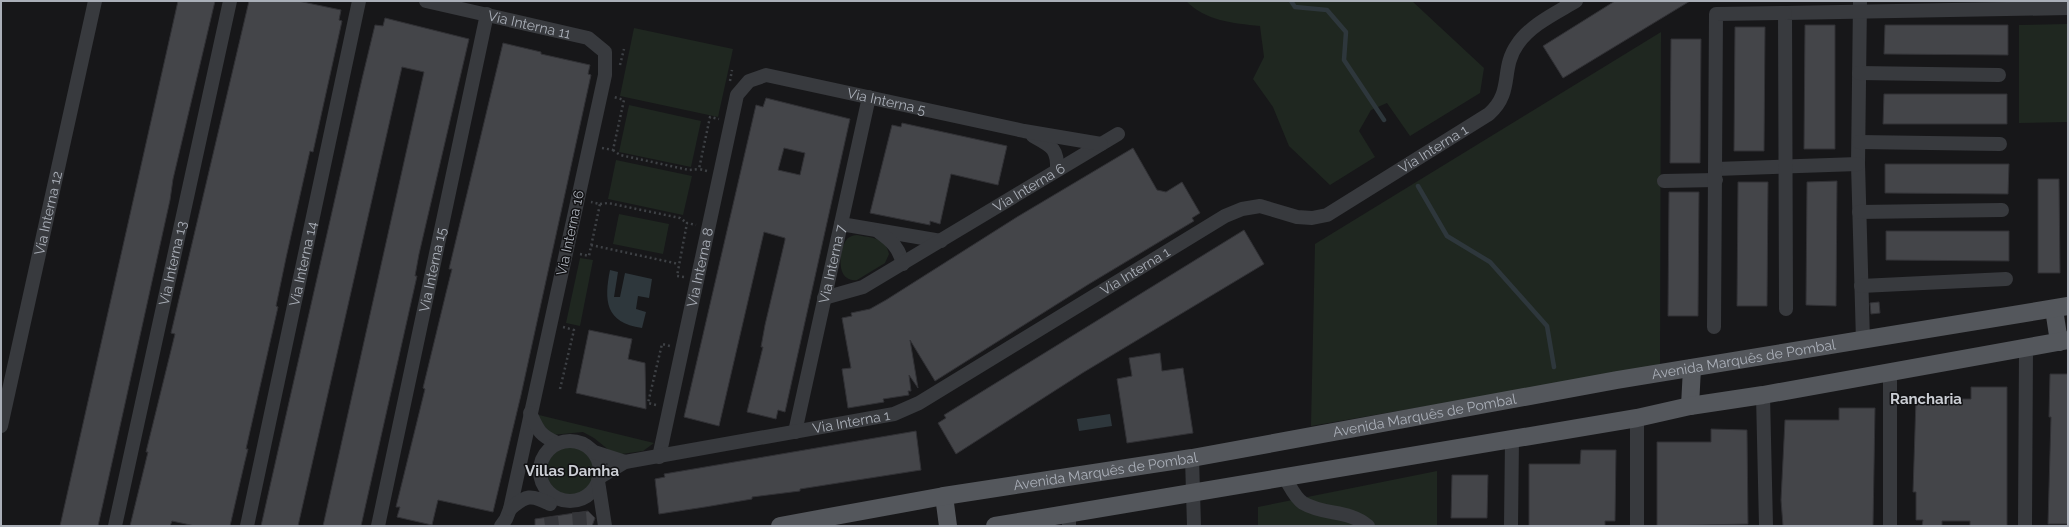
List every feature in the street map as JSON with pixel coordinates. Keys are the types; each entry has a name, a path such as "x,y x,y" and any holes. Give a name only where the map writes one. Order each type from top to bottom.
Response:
{"main road":[{"name":"Avenida Marquês de Pombal","path":"780,526 822,522 944,496 1192,458 1618,380 2061,308"},
{"path":"995,526 1069,520 1194,492 1512,440 1637,418 1690,406 1763,395 2026,349 2064,341 2061,308"},
{"path":"1690,406 1692,368"},
{"path":"944,496 948,526"}],"street":[{"name":"Via Interna 12","path":"1,426 95,1"},
{"name":"Via Interna 13","path":"115,526 230,1"},
{"name":"Via Interna 14","path":"247,526 359,1"},
{"name":"Via Interna 11","path":"426,1 588,38 605,52"},
{"name":"Via Interna 1","path":"626,462 659,458 894,414 919,403 1225,216 1242,209 1260,206 1297,217 1312,218 1327,215 1489,114 1499,106 1505,91 1506,74 1516,45 1531,30 1576,1"},
{"path":"1714,327 1716,14 1785,12 1860,6 2017,5 2068,8"},
{"path":"1860,6 1858,164 1863,341"},
{"path":"1785,12 1786,309"},
{"name":"Via Interna 15","path":"378,526 487,14"},
{"name":"Via Interna 16","path":"501,526 510,509 515,478 605,75 605,52"},
{"path":"1859,73 1999,75"},
{"name":"Via Interna 5","path":"749,81 766,75 1024,131 1101,144"},
{"name":"Via Interna 8","path":"659,458 737,95 749,81"},
{"name":"Via Interna 7","path":"795,432 869,97"},
{"name":"Via Interna 5","path":"1024,131 1050,146 1058,157 1057,170"},
{"name":"Via Interna 6","path":"824,298 863,287 1118,134"},
{"path":"1859,142 2000,144"},
{"path":"1664,181 1786,167 1858,164"},
{"path":"1859,212 2002,210"},
{"path":"841,224 941,241"},
{"path":"876,230 894,243 901,255 902,264"},
{"path":"1861,286 2006,279"},
{"path":"2025,526 2026,349"},
{"path":"1890,373 1890,526"},
{"path":"1763,395 1766,526"},
{"path":"530,413 538,431 553,446"},
{"path":"1637,418 1637,526"},
{"path":"523,444 553,446 570,440 579,442 594,452 626,462"},
{"path":"1511,526 1512,440"},
{"path":"550,504 540,478 540,465 553,446"},
{"path":"594,452 599,464 599,479 605,526"},
{"path":"1192,458 1194,526"},
{"path":"510,509 523,498 537,497 550,504 562,500 578,506 590,494 599,479 626,462"},
{"path":"515,478 529,476 540,478"},
{"path":"1285,478 1296,496 1303,503 1324,511 1348,515 1359,519 1368,526"}],"path":[{"path":"620,70 624,49"},
{"path":"613,150 624,100 614,97 615,90"},
{"path":"600,155 601,147 613,150 620,155 689,170 699,169"},
{"path":"591,194 589,202 600,204 608,203 673,217 687,223"},
{"path":"577,261 578,254 589,256 600,204"},
{"path":"591,245 679,264"},
{"path":"560,389 574,330 563,327 564,320"}],"shaded area":[{"path":"1186,1 1412,1 1484,68 1480,93 1410,136 1387,103 1371,110 1359,131 1375,157 1330,185 1289,146 1273,107 1253,79 1264,57 1260,26 1239,24 1211,17 1194,8"},
{"path":"2068,24 2068,122 2019,123 2019,25"},
{"path":"634,28 733,49 718,117 620,96"},
{"path":"1661,32 1660,366 1311,426 1315,244"},
{"path":"629,105 701,121 691,167 619,152"},
{"path":"616,160 692,176 683,215 608,199"},
{"path":"619,214 669,224 663,254 613,244"},
{"path":"857,235 881,241 885,244 889,254 885,263 857,280 849,279 844,276 840,263 845,242 849,237"},
{"path":"580,258 593,260 580,326 566,323"},
{"path":"610,270 618,272 614,297 620,297 625,273 652,279 649,298 638,296 636,309 646,312 642,328 621,321 614,315 610,308 607,291"},
{"path":"1110,414 1112,426 1079,431 1077,419"},
{"path":"539,415 654,443 643,451 615,455 594,438 583,432 552,435 537,418"},
{"path":"571,447 580,449 588,454 593,462 595,471 593,480 588,488 580,493 571,495 562,493 554,488 549,480 547,471 549,462 554,454 562,449"},
{"path":"1437,471 1437,526 1258,526 1258,507"}],"building":[{"path":"178,1 215,1 173,179 170,200 98,526 60,526"},
{"path":"249,1 298,1 341,10 339,20 342,21 313,152 310,151 286,258 276,306 278,307 246,449 248,449 230,526 195,526 172,521 170,526 130,526 148,452 146,452 175,334 171,333"},
{"path":"1615,1 1690,1 1563,78 1543,46"},
{"path":"385,18 469,39 419,254 415,276 417,276 361,526 323,526 424,72 402,67 298,526 261,526 375,25 383,26"},
{"path":"1805,25 1835,25 1835,149 1804,149"},
{"path":"1885,25 2008,25 2008,55 1884,54"},
{"path":"1735,27 1765,27 1764,151 1734,151"},
{"path":"1671,39 1701,39 1700,163 1670,163"},
{"path":"503,43 541,52 541,54 590,65 588,74 591,75 521,395 493,512 438,500 432,525 397,517 400,507 396,507 425,389 423,388 452,269 449,269"},
{"path":"1884,94 2007,94 2007,124 1883,124"},
{"path":"766,98 850,119 785,412 778,410 776,419 747,412 763,347 761,347 765,325 785,240 785,238 764,232 719,426 684,417 756,105 763,107","holes":["784,148 805,153 800,175 778,170"]},
{"path":"902,123 1007,146 998,185 951,174 940,224 930,221 930,225 870,213 892,125 901,127"},
{"path":"1133,148 1157,190 1166,192 1182,182 1200,213 1192,218 1194,221 1089,284 935,381 910,340 918,388 909,375 911,391 908,391 909,395 883,399 884,402 848,408 842,369 851,368 842,318 852,316 851,313 870,309 886,300 1017,217"},
{"path":"1885,164 2009,164 2008,194 1885,193"},
{"path":"2038,179 2059,179 2060,273 2038,273"},
{"path":"1837,181 1836,306 1806,305 1807,182"},
{"path":"1738,182 1768,182 1767,306 1737,306"},
{"path":"1669,192 1699,192 1698,316 1668,316"},
{"path":"1244,230 1264,264 1084,372 956,454 938,423 946,418 944,415"},
{"path":"1886,231 2009,231 2009,261 1886,260"},
{"path":"1879,302 1880,313 1871,314 1870,303"},
{"path":"589,330 632,339 628,359 645,363 646,409 576,393"},
{"path":"1160,353 1162,371 1183,368 1193,433 1127,443 1117,379 1132,376 1129,358"},
{"path":"2050,374 2068,374 2068,524 2048,524 2051,417 2049,417"},
{"path":"1971,387 2007,387 2007,526 1970,526 1970,521 1942,521 1942,526 1922,526 1923,520 1916,520 1916,492 1913,492 1916,399 1971,399"},
{"path":"1839,408 1875,408 1873,526 1783,526 1781,500 1785,420 1839,420"},
{"path":"1711,429 1747,430 1748,524 1657,526 1657,442 1711,442"},
{"path":"916,431 921,470 800,489 800,491 752,497 752,499 659,514 655,479 665,477 664,474"},
{"path":"1581,450 1616,450 1615,521 1605,521 1605,526 1529,526 1529,464 1580,464"},
{"path":"1452,475 1488,475 1487,518 1451,518"},
{"path":"588,511 595,518 592,526 535,526 535,519"}],"waterway":[{"path":"1291,1 1295,7 1327,10 1346,32 1344,60 1384,120"},
{"path":"1418,186 1447,236 1490,262 1547,326 1554,367"}],"tunnel":[{"path":"579,512 580,526"},
{"path":"551,517 552,526"}],"district":[{"name":"Rancharia","path":"1926,399"},
{"name":"Villas Damha","path":"572,471"}]}
